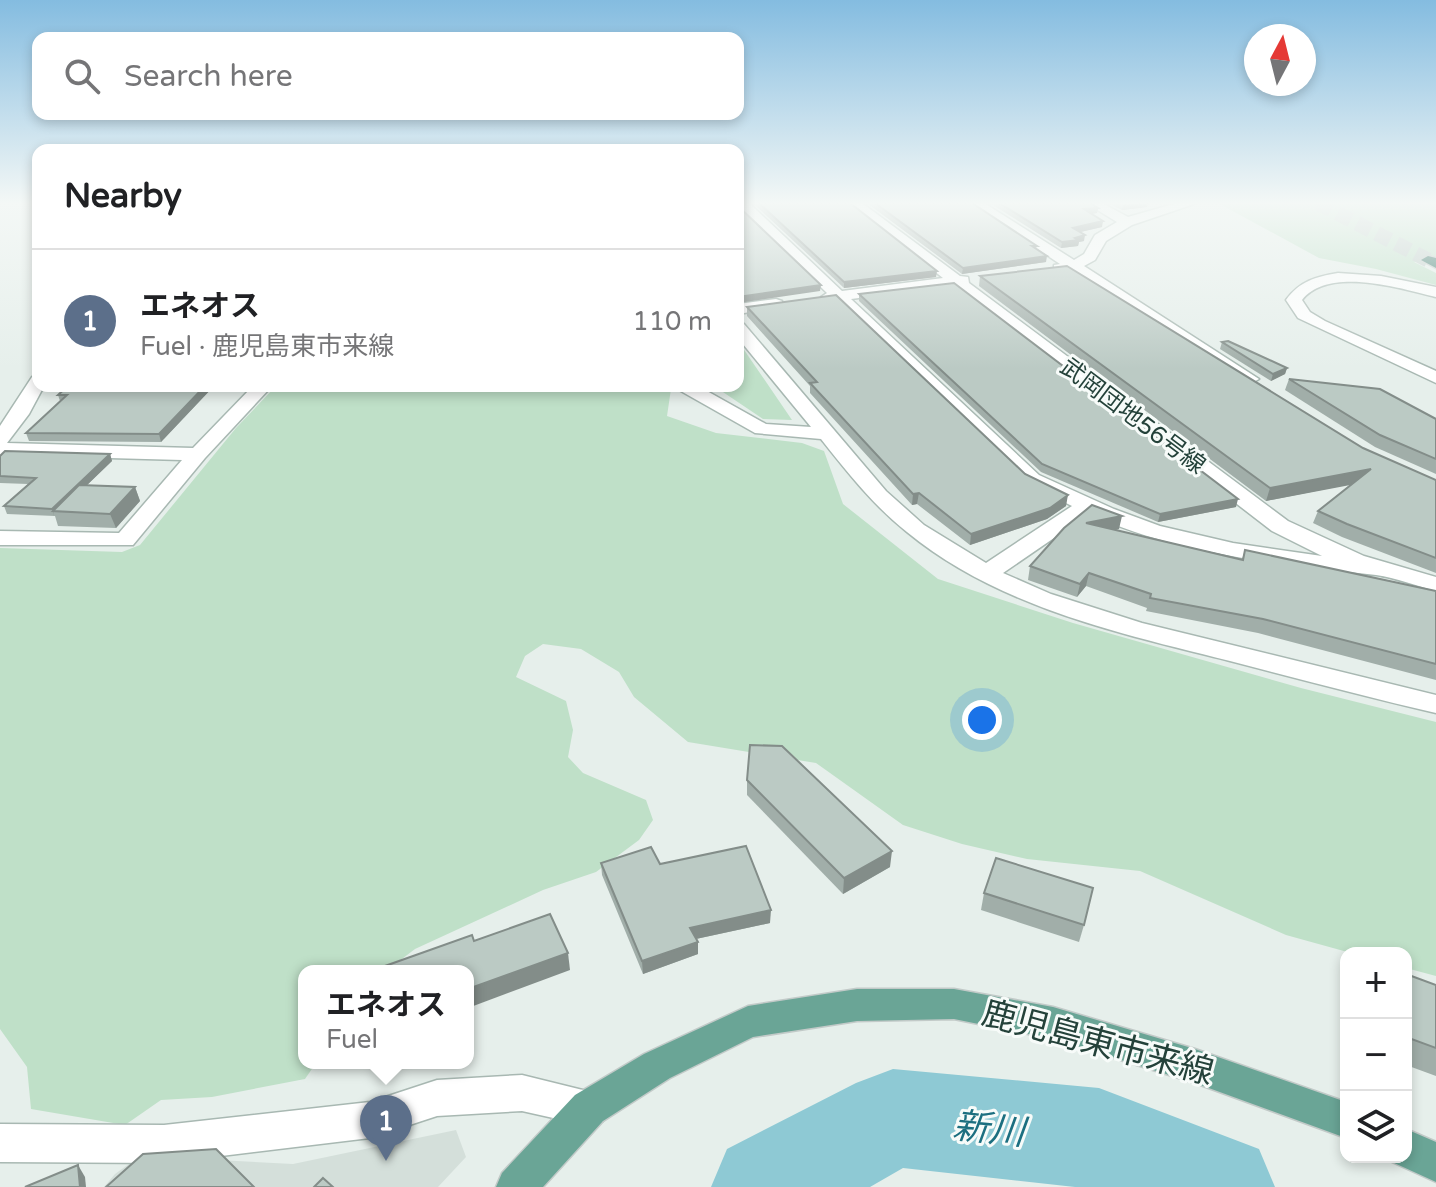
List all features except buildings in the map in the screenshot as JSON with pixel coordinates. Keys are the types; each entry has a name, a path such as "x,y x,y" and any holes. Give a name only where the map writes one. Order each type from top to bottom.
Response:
{"main road":[{"name":"鹿児島東市来線","path":"516,1187 589,1108 657,1066 748,1022 857,1005 954,1004 1068,1027 1195,1066 1340,1118"},
{"path":"1412,1151 1436,1162"}],"street":[{"path":"799,258 1032,479 1087,506 1151,531 1187,540 1372,569"},
{"name":"武岡団地56号線","path":"926,258 1280,526 1316,547 1372,569 1436,584"},
{"path":"1060,258 1260,386"},
{"path":"1043,270 1073,267 1088,258"},
{"path":"744,308 985,277"},
{"path":"1436,292 1380,280 1339,278 1312,282 1299,290 1294,300 1304,315 1319,324 1436,378"},
{"path":"744,334 898,516 933,543 1030,596 1085,616 1436,704"},
{"path":"0,439 20,414 32,392"},
{"path":"0,538 125,540 198,454 257,392"},
{"path":"696,392 762,429 828,434"},
{"path":"0,449 198,454"},
{"path":"987,573 1087,506"},
{"path":"0,1143 164,1144 370,1120 437,1098 508,1093 522,1093 589,1108"}],"shaded area":[{"path":"456,1130 466,1157 438,1187 104,1187 115,1174 140,1156 293,1164"}],"green space":[{"path":"1321,258 1436,258 1414,262 1436,273 1436,285"},
{"path":"744,350 792,420 763,419 723,392 744,392"},
{"path":"270,392 671,392 667,416 716,433 802,443 824,451 843,504 938,579 1073,623 1301,688 1436,722 1436,976 1412,970 1412,947 1340,947 1340,950 1286,935 1140,871 1027,859 962,844 903,825 816,763 688,742 634,697 619,672 581,649 543,644 525,656 516,677 566,701 573,730 568,757 583,773 646,800 653,820 639,840 596,872 543,890 415,949 394,965 298,965 298,1069 312,1069 305,1079 212,1097 161,1100 125,1125 31,1109 27,1067 0,1029 0,548 122,552 140,545 236,428"}],"waterway":[{"name":"新川","path":"765,1187 893,1118 1099,1139 1221,1187"}],"place":[{"name":"エネオス","path":"386,1161"}]}
